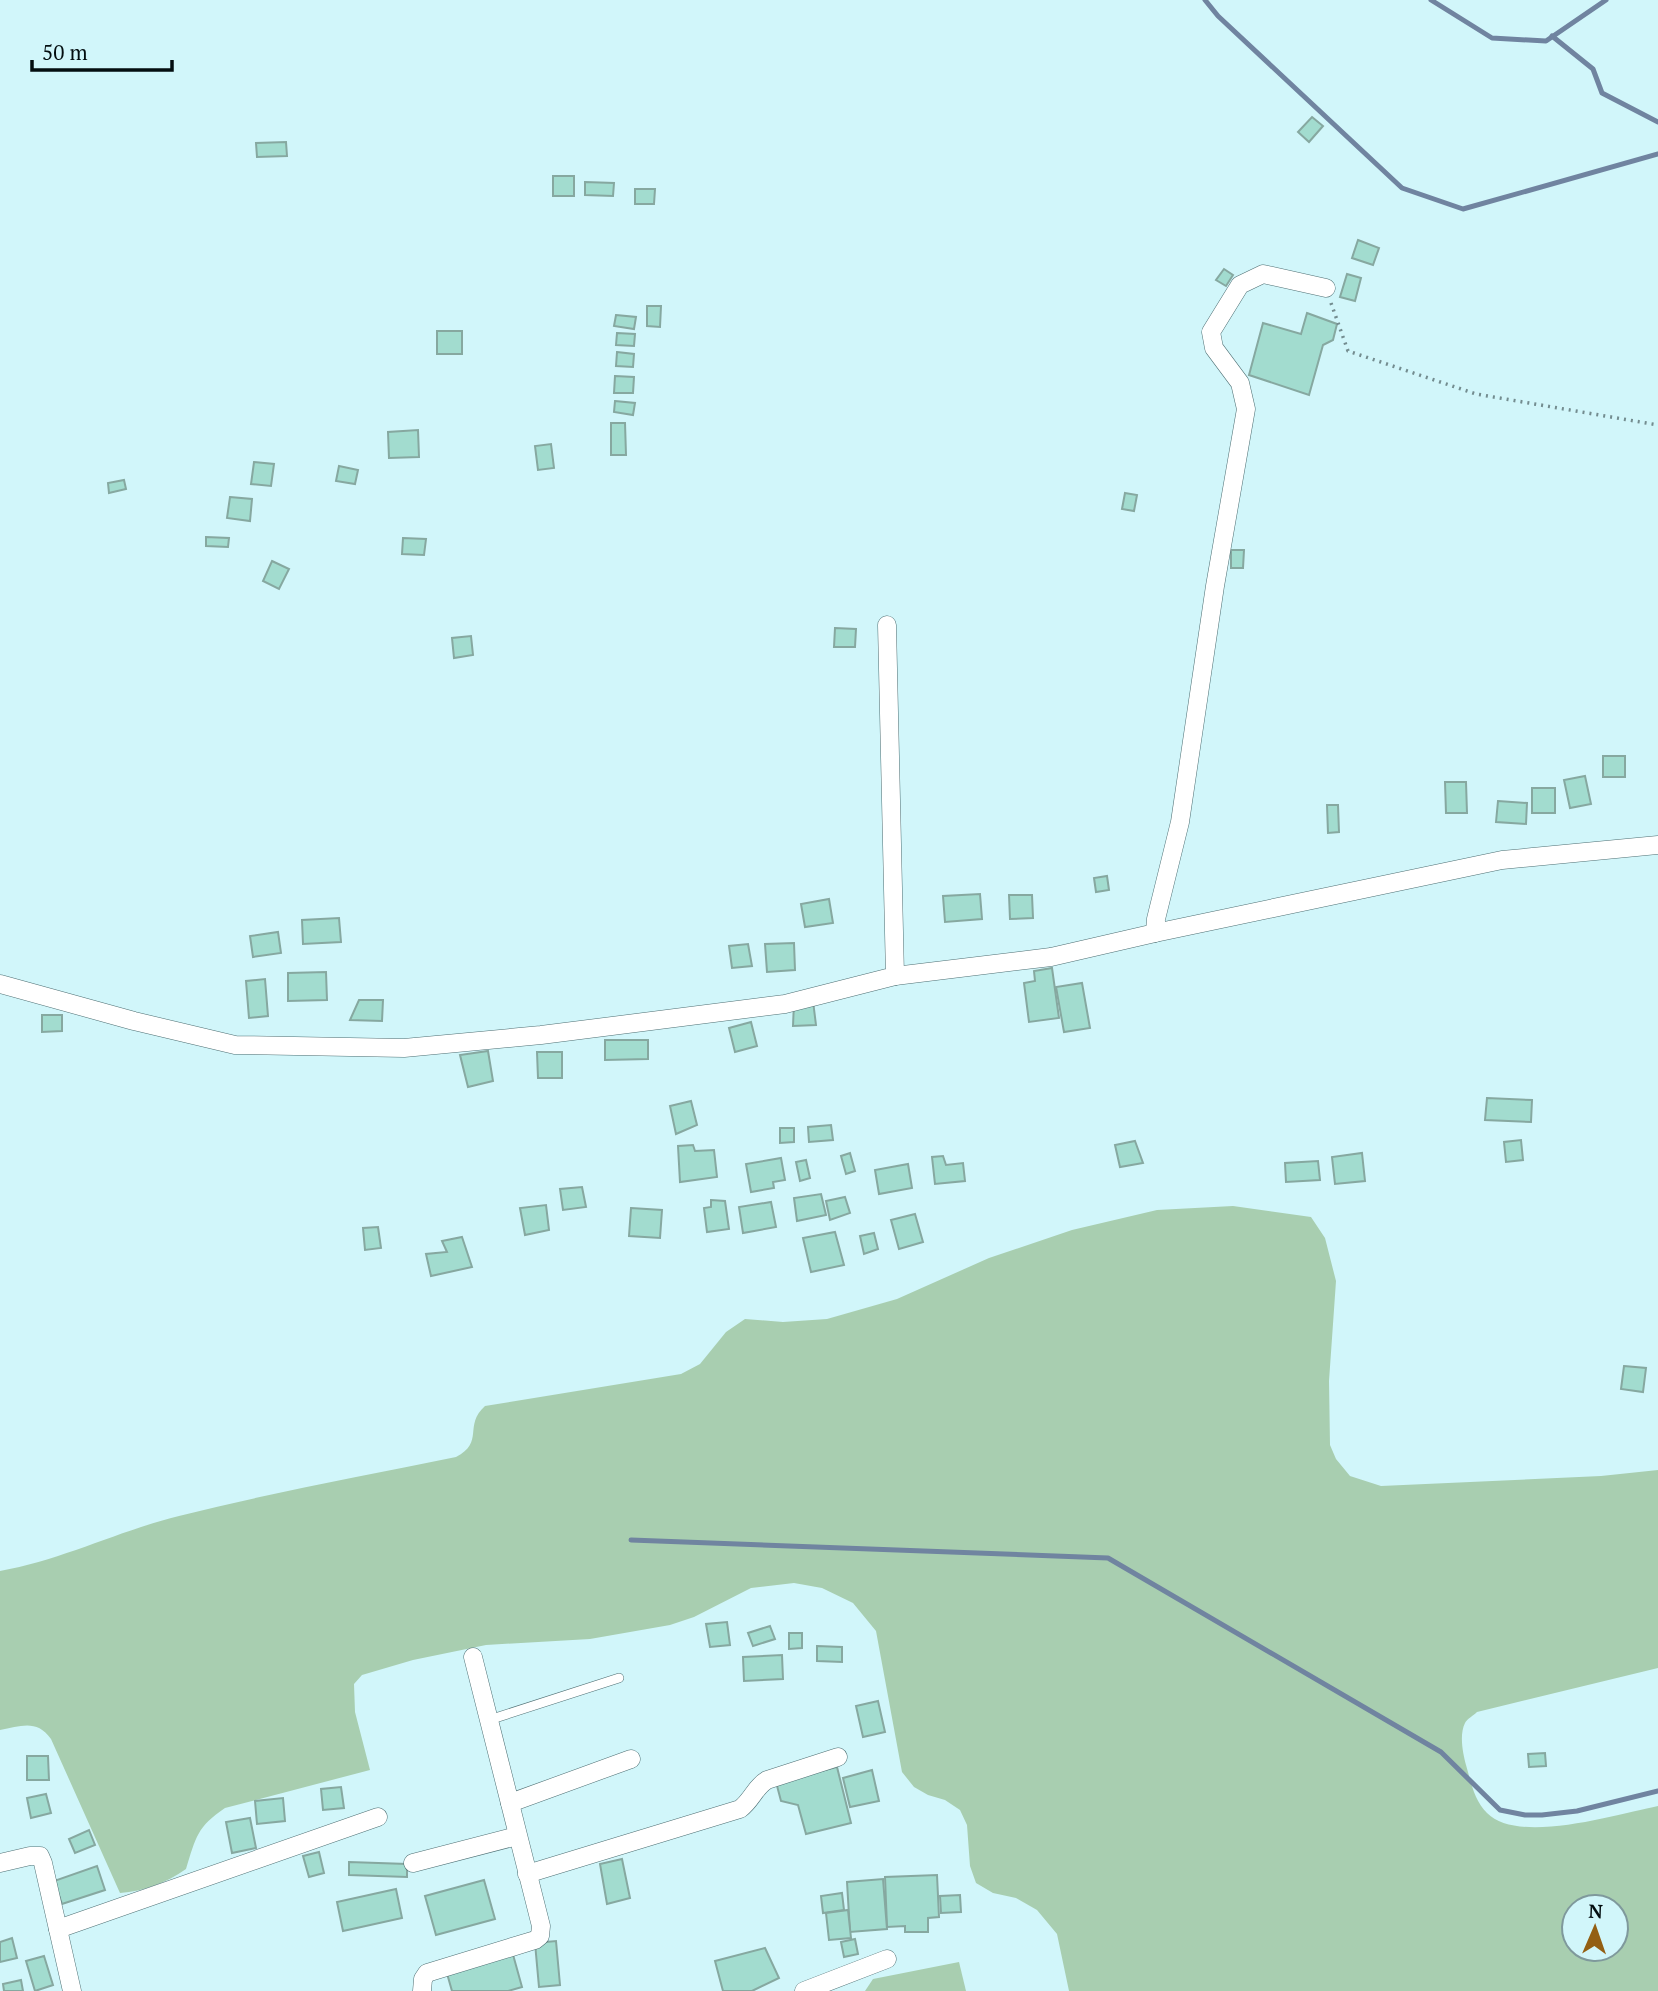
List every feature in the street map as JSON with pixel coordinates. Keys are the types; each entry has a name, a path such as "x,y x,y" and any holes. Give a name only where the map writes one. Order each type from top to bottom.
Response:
{"street":[{"path":"1155,933 1156,919 1180,822 1214,586 1246,409 1240,383 1214,348 1211,332 1240,285 1263,274 1326,288"},
{"path":"887,625 895,976"},
{"path":"0,984 134,1021 235,1045 404,1048 541,1035 785,1004 895,976 1051,957 1502,859 1658,845"},
{"path":"422,1991 423,1979 427,1973 535,1940 540,1936 541,1926 473,1657"},
{"path":"527,1874 740,1809 748,1803 758,1785 767,1780 838,1758"},
{"path":"510,1803 631,1759"},
{"path":"58,1929 378,1817"},
{"path":"413,1863 517,1836"},
{"path":"0,1863 40,1856 72,1991"},
{"path":"804,1991 887,1959"}],"lane":[{"path":"489,1720 619,1678"}],"path":[{"path":"1326,288 1348,351 1476,394 1658,425"}],"green space":[{"path":"1233,1206 1311,1217 1325,1238 1336,1281 1329,1381 1330,1445 1336,1459 1350,1476 1381,1486 1601,1476 1658,1470 1658,1668 1477,1712 1465,1723 1462,1739 1465,1761 1476,1797 1487,1813 1502,1822 1521,1827 1569,1825 1658,1806 1658,1991 1069,1991 1057,1934 1037,1910 1016,1898 993,1893 976,1883 970,1866 967,1825 960,1810 945,1800 914,1787 902,1772 876,1631 853,1603 822,1588 794,1583 751,1588 694,1617 670,1625 590,1639 486,1645 413,1660 362,1675 354,1684 355,1712 370,1770 225,1808 203,1827 186,1869 154,1886 138,1890 120,1893 46,1733 34,1726 0,1730 0,1571 46,1560 179,1516 456,1457 470,1446 475,1420 485,1406 681,1374 700,1364 726,1332 745,1319 783,1322 827,1319 897,1299 989,1258 1072,1230 1157,1210"},
{"path":"959,1962 966,1991 865,1991 873,1979"}],"building":[{"path":"1312,117 1323,126 1309,142 1298,132"},
{"path":"286,142 287,156 257,157 256,143"},
{"path":"553,176 574,176 574,196 553,196"},
{"path":"585,182 614,183 613,196 585,195"},
{"path":"635,189 655,189 654,204 635,204"},
{"path":"1358,240 1379,248 1373,265 1352,258"},
{"path":"1224,269 1233,275 1226,286 1216,280"},
{"path":"1347,274 1361,278 1355,301 1340,297"},
{"path":"647,306 661,306 660,327 647,326"},
{"path":"1307,313 1337,324 1333,340 1323,345 1309,395 1249,375 1263,323 1301,334"},
{"path":"616,315 636,317 634,329 614,326"},
{"path":"437,331 462,331 462,354 437,354"},
{"path":"617,333 635,334 634,346 616,345"},
{"path":"617,352 634,354 633,367 616,366"},
{"path":"615,376 634,377 633,393 614,393"},
{"path":"615,401 635,403 633,415 614,412"},
{"path":"611,423 625,423 626,455 611,455"},
{"path":"418,430 419,457 389,458 388,432"},
{"path":"551,444 554,468 538,470 535,446"},
{"path":"254,462 274,464 271,486 251,484"},
{"path":"339,466 358,470 355,484 336,481"},
{"path":"124,480 126,489 109,493 108,483"},
{"path":"1125,493 1137,495 1134,511 1122,509"},
{"path":"230,497 252,499 250,521 227,518"},
{"path":"206,537 229,538 228,547 206,546"},
{"path":"403,538 426,539 424,555 402,554"},
{"path":"1231,550 1244,550 1243,568 1231,568"},
{"path":"272,561 289,569 279,589 263,581"},
{"path":"835,628 856,629 855,647 834,647"},
{"path":"471,636 473,655 454,658 452,638"},
{"path":"1603,756 1625,756 1625,777 1603,777"},
{"path":"1585,776 1591,804 1570,808 1564,780"},
{"path":"1445,782 1466,782 1467,813 1446,813"},
{"path":"1532,788 1555,788 1555,813 1532,813"},
{"path":"1498,801 1527,803 1526,824 1496,822"},
{"path":"1327,805 1338,805 1339,832 1328,833"},
{"path":"1107,876 1109,890 1096,892 1094,878"},
{"path":"980,894 982,919 945,922 943,896"},
{"path":"1009,895 1032,895 1033,918 1010,919"},
{"path":"829,899 833,923 805,927 801,904"},
{"path":"339,918 341,942 303,944 302,920"},
{"path":"278,932 281,953 253,957 250,936"},
{"path":"794,943 795,970 767,972 765,944"},
{"path":"748,944 752,966 732,968 729,946"},
{"path":"1052,968 1059,1018 1029,1022 1024,983 1035,981 1034,971"},
{"path":"326,972 327,1000 288,1001 288,973"},
{"path":"265,979 268,1016 249,1018 246,981"},
{"path":"1082,983 1090,1028 1064,1032 1056,987"},
{"path":"359,1000 383,1000 382,1021 350,1020"},
{"path":"813,1001 816,1025 793,1026 794,1002"},
{"path":"42,1015 62,1015 62,1031 42,1032"},
{"path":"751,1022 757,1046 735,1052 729,1028"},
{"path":"605,1040 648,1040 648,1059 605,1060"},
{"path":"488,1051 493,1081 468,1087 460,1055"},
{"path":"537,1052 562,1052 562,1078 538,1078"},
{"path":"1487,1098 1532,1100 1531,1122 1485,1120"},
{"path":"691,1101 697,1125 676,1134 670,1106"},
{"path":"831,1125 833,1140 809,1142 808,1127"},
{"path":"780,1128 794,1128 794,1142 780,1143"},
{"path":"1521,1140 1523,1160 1506,1162 1504,1142"},
{"path":"1135,1141 1143,1163 1120,1167 1115,1145"},
{"path":"693,1145 695,1151 714,1150 717,1177 680,1182 678,1146"},
{"path":"850,1153 855,1171 846,1174 841,1156"},
{"path":"1362,1153 1365,1181 1335,1184 1332,1157"},
{"path":"943,1156 946,1165 963,1163 965,1181 935,1184 932,1157"},
{"path":"781,1158 785,1180 773,1182 774,1188 751,1192 746,1164"},
{"path":"806,1160 810,1178 800,1181 796,1162"},
{"path":"1318,1161 1320,1180 1286,1182 1285,1163"},
{"path":"908,1164 912,1188 879,1194 875,1170"},
{"path":"582,1187 586,1207 563,1210 560,1189"},
{"path":"821,1194 826,1215 797,1221 794,1198"},
{"path":"845,1197 850,1213 830,1220 826,1201"},
{"path":"711,1200 725,1201 729,1229 707,1232 704,1208 711,1207"},
{"path":"771,1202 776,1227 743,1233 739,1207"},
{"path":"546,1205 549,1230 525,1235 520,1208"},
{"path":"631,1208 662,1210 660,1238 629,1236"},
{"path":"915,1214 923,1242 899,1249 891,1220"},
{"path":"378,1227 381,1248 365,1250 363,1228"},
{"path":"835,1232 844,1265 811,1272 803,1238"},
{"path":"874,1233 878,1249 864,1254 860,1236"},
{"path":"462,1237 472,1267 431,1276 426,1254 447,1252 442,1241"},
{"path":"1624,1366 1646,1368 1643,1392 1621,1389"},
{"path":"727,1622 730,1645 710,1647 706,1624"},
{"path":"770,1626 775,1639 753,1646 748,1633"},
{"path":"789,1633 802,1633 802,1648 789,1649"},
{"path":"817,1646 842,1647 842,1662 817,1661"},
{"path":"782,1655 783,1679 744,1681 743,1657"},
{"path":"878,1701 885,1732 863,1737 856,1706"},
{"path":"1545,1753 1546,1766 1529,1767 1528,1754"},
{"path":"27,1756 48,1756 49,1780 27,1780"},
{"path":"837,1767 851,1823 806,1834 798,1805 781,1801 776,1782"},
{"path":"872,1770 879,1801 850,1807 843,1778"},
{"path":"341,1787 344,1808 323,1810 321,1789"},
{"path":"46,1794 51,1813 31,1818 27,1798"},
{"path":"283,1798 285,1821 257,1824 255,1801"},
{"path":"250,1818 256,1848 232,1853 226,1822"},
{"path":"89,1830 95,1845 75,1853 69,1839"},
{"path":"319,1852 324,1873 309,1877 303,1856"},
{"path":"622,1859 630,1898 607,1904 600,1864"},
{"path":"349,1862 407,1864 407,1877 349,1875"},
{"path":"97,1866 105,1890 62,1904 54,1881"},
{"path":"937,1875 939,1917 928,1918 928,1932 905,1932 905,1926 887,1927 885,1877"},
{"path":"883,1879 887,1929 850,1932 847,1882"},
{"path":"484,1880 495,1919 436,1935 425,1896"},
{"path":"396,1889 402,1918 343,1931 337,1902"},
{"path":"842,1893 844,1910 823,1913 821,1896"},
{"path":"960,1895 961,1912 941,1913 940,1896"},
{"path":"848,1910 851,1938 829,1940 826,1913"},
{"path":"12,1938 17,1958 0,1962 0,1942"},
{"path":"855,1939 858,1954 844,1957 841,1942"},
{"path":"556,1941 560,1985 539,1987 535,1943"},
{"path":"765,1948 779,1978 752,1991 723,1991 715,1961"},
{"path":"512,1951 522,1987 508,1991 452,1991 446,1970"},
{"path":"44,1956 53,1985 35,1991 26,1961"},
{"path":"21,1980 23,1991 4,1991 3,1984"}],"waterway":[{"path":"1205,0 1218,16 1402,188 1463,209 1658,154"},
{"path":"1431,0 1492,38 1546,41 1606,0"},
{"path":"1552,36 1593,69 1602,93 1658,122"},
{"path":"631,1540 1108,1558 1441,1752 1500,1810 1525,1815 1577,1811 1658,1791"}]}
